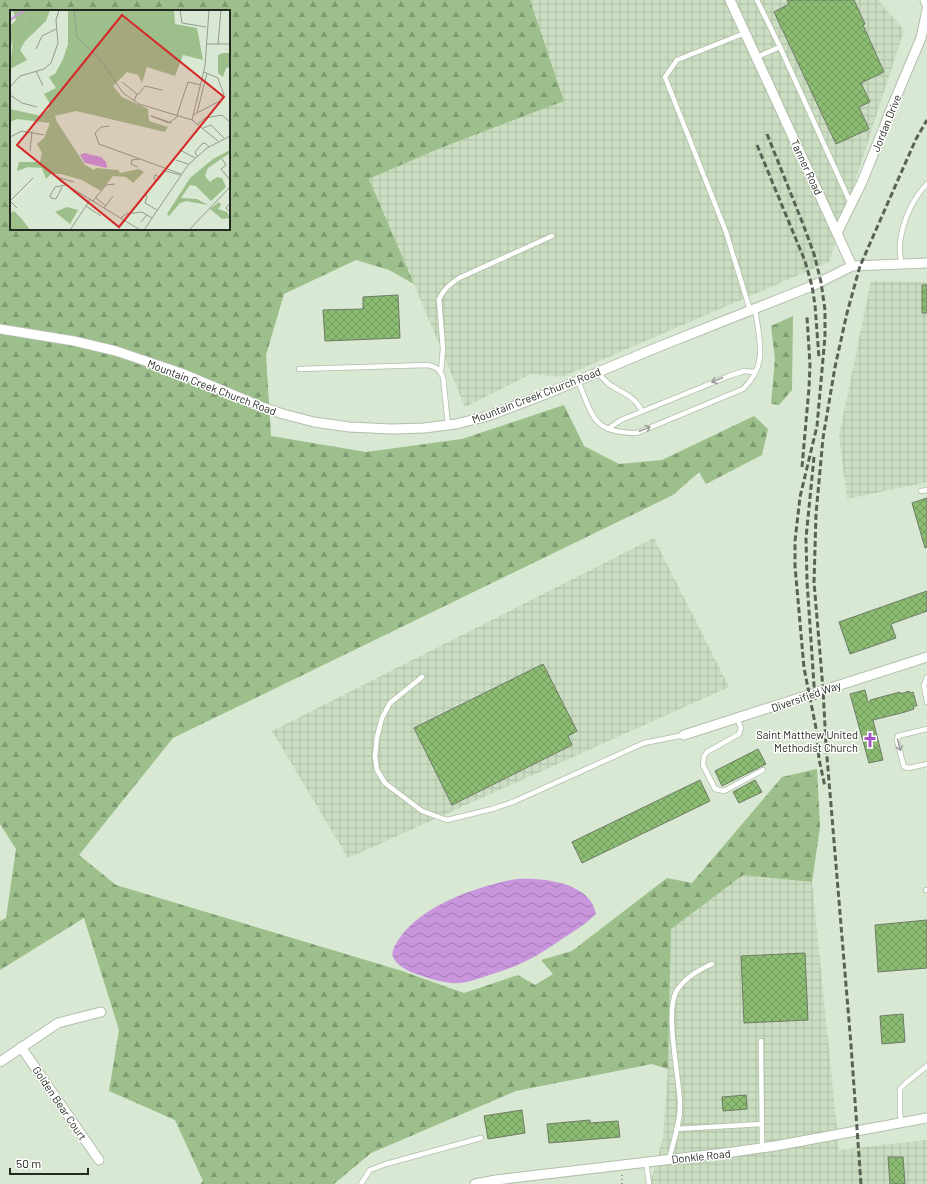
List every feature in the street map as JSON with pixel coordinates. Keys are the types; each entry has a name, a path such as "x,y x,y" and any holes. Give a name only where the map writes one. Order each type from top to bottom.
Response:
{"street":[{"name":"Tanner Road","path":"730,0 852,266"},
{"path":"925,0 927,5"},
{"name":"Jordan Drive","path":"837,233 867,169 921,38 927,10"},
{"path":"852,266 927,263"},
{"name":"Mountain Creek Church Road","path":"0,329 74,341 116,351 182,373 262,407 314,422 349,427 392,429 424,428 448,425 488,416 812,286 852,266"},
{"name":"Diversified Way","path":"684,735 927,656"},
{"path":"0,1062 58,1023 101,1012"},
{"name":"Golden Bear Court","path":"21,1047 98,1160"},
{"name":"Donkle Road","path":"475,1184 762,1148 927,1118"}],"lane":[{"path":"757,0 780,47 851,204"},
{"path":"578,380 593,418 599,425 608,429 627,433 637,433 743,390 750,382 755,372 761,357 753,309 726,232 665,77 677,60 746,33"},
{"path":"757,57 780,47"},
{"path":"901,264 900,243 908,213 915,198 927,184"},
{"path":"448,425 443,377 441,371 444,350 440,299 443,291 459,278 552,236"},
{"path":"299,369 428,365 436,367 441,371"},
{"path":"598,372 606,382 636,402 642,411"},
{"path":"608,429 621,420 729,376 744,372 755,372"},
{"path":"921,491 927,490"},
{"path":"422,677 390,703 382,718 377,736 375,756 377,770 385,783 422,811 447,820 492,809 513,802 644,743 684,735"},
{"path":"927,677 924,685 927,702"},
{"path":"737,718 741,728 739,734 707,752 704,756 703,765 713,786 719,791 724,791 763,770"},
{"path":"927,730 898,736 897,741 904,767 909,768 927,764"},
{"path":"669,1160 680,1111 671,1009 677,991 683,982 700,969 712,964"},
{"path":"761,1041 762,1148"},
{"path":"901,1123 900,1089 927,1066"},
{"path":"676,1129 762,1124"},
{"path":"361,1184 370,1170 386,1164 481,1138"},
{"path":"646,1162 649,1184"}],"path":[{"path":"622,1175 622,1184"}],"shaded area":[{"path":"530,0 878,0 904,30 829,262 562,377 531,374 465,407 369,179 438,149 564,101"},
{"path":"871,281 927,282 927,482 847,499 839,436"},
{"path":"654,538 729,687 348,858 272,731"},
{"path":"743,875 812,882 839,1150 927,1140 927,1184 650,1184 663,1138 668,1069 671,929"}],"green space":[{"path":"0,0 530,0 564,101 438,149 369,179 414,284 389,270 356,260 284,294 266,355 271,436 366,452 462,439 564,405 584,446 619,464 662,460 754,416 768,429 762,455 706,484 699,472 673,495 173,738 79,855 116,885 399,970 464,993 518,975 535,985 553,974 541,960 572,951 667,878 692,883 782,777 817,769 820,827 812,882 743,875 671,929 668,1069 652,1064 516,1091 371,1153 334,1184 200,1184 203,1181 175,1120 109,1091 119,1030 84,918 0,970 0,921 6,918 16,849 0,824"},
{"path":"793,316 792,390 779,405 771,404 775,359 771,326"}],"water":[{"path":"517,879 552,881 564,884 585,895 592,903 596,914 580,927 531,959 508,969 467,982 451,983 441,981 406,970 396,962 393,957 393,952 397,941 409,927 422,916 436,907 469,892"}],"building":[{"path":"787,0 854,0 865,24 863,25 884,72 861,83 870,102 859,107 869,129 836,144 774,12 789,4"},
{"path":"922,285 927,285 927,313 922,313"},
{"path":"398,295 400,338 325,341 323,310 363,309 363,297"},
{"path":"927,498 927,547 925,548 912,503"},
{"path":"927,591 927,611 891,624 896,638 850,654 839,622"},
{"path":"543,664 577,731 568,736 572,745 452,805 414,728"},
{"name":"Saint Matthew United Methodist Church","path":"865,690 868,702 871,702 870,700 900,692 900,694 909,691 910,693 913,692 917,706 913,706 914,709 905,712 873,720 883,760 869,763 850,694"},
{"path":"758,749 766,764 722,786 715,771"},
{"path":"700,780 710,801 582,863 572,842"},
{"path":"755,780 762,792 739,803 733,792"},
{"path":"927,920 927,968 878,972 875,925"},
{"path":"805,953 808,1020 744,1023 741,956"},
{"path":"903,1014 905,1042 882,1044 880,1016"},
{"path":"746,1095 747,1109 723,1111 722,1097"},
{"path":"522,1110 525,1133 488,1139 484,1116"},
{"path":"590,1120 590,1123 618,1121 620,1137 549,1143 547,1124"},
{"path":"888,1157 903,1157 905,1184 890,1184"}],"railway":[{"path":"861,1184 814,582 816,514 823,438 835,367 847,313 860,266 916,139 927,120"},
{"path":"767,134 814,254 821,282 825,310 825,336 817,426 800,497 795,541 795,566 804,668 818,738"},
{"path":"757,145 805,261 812,286 815,305 819,358"},
{"path":"802,467 810,365 807,317"},
{"path":"814,457 806,538 807,581 815,700"},
{"path":"817,734 819,759 825,787"}],"place":[{"name":"Saint Matthew United Methodist Church","path":"870,740"}]}
